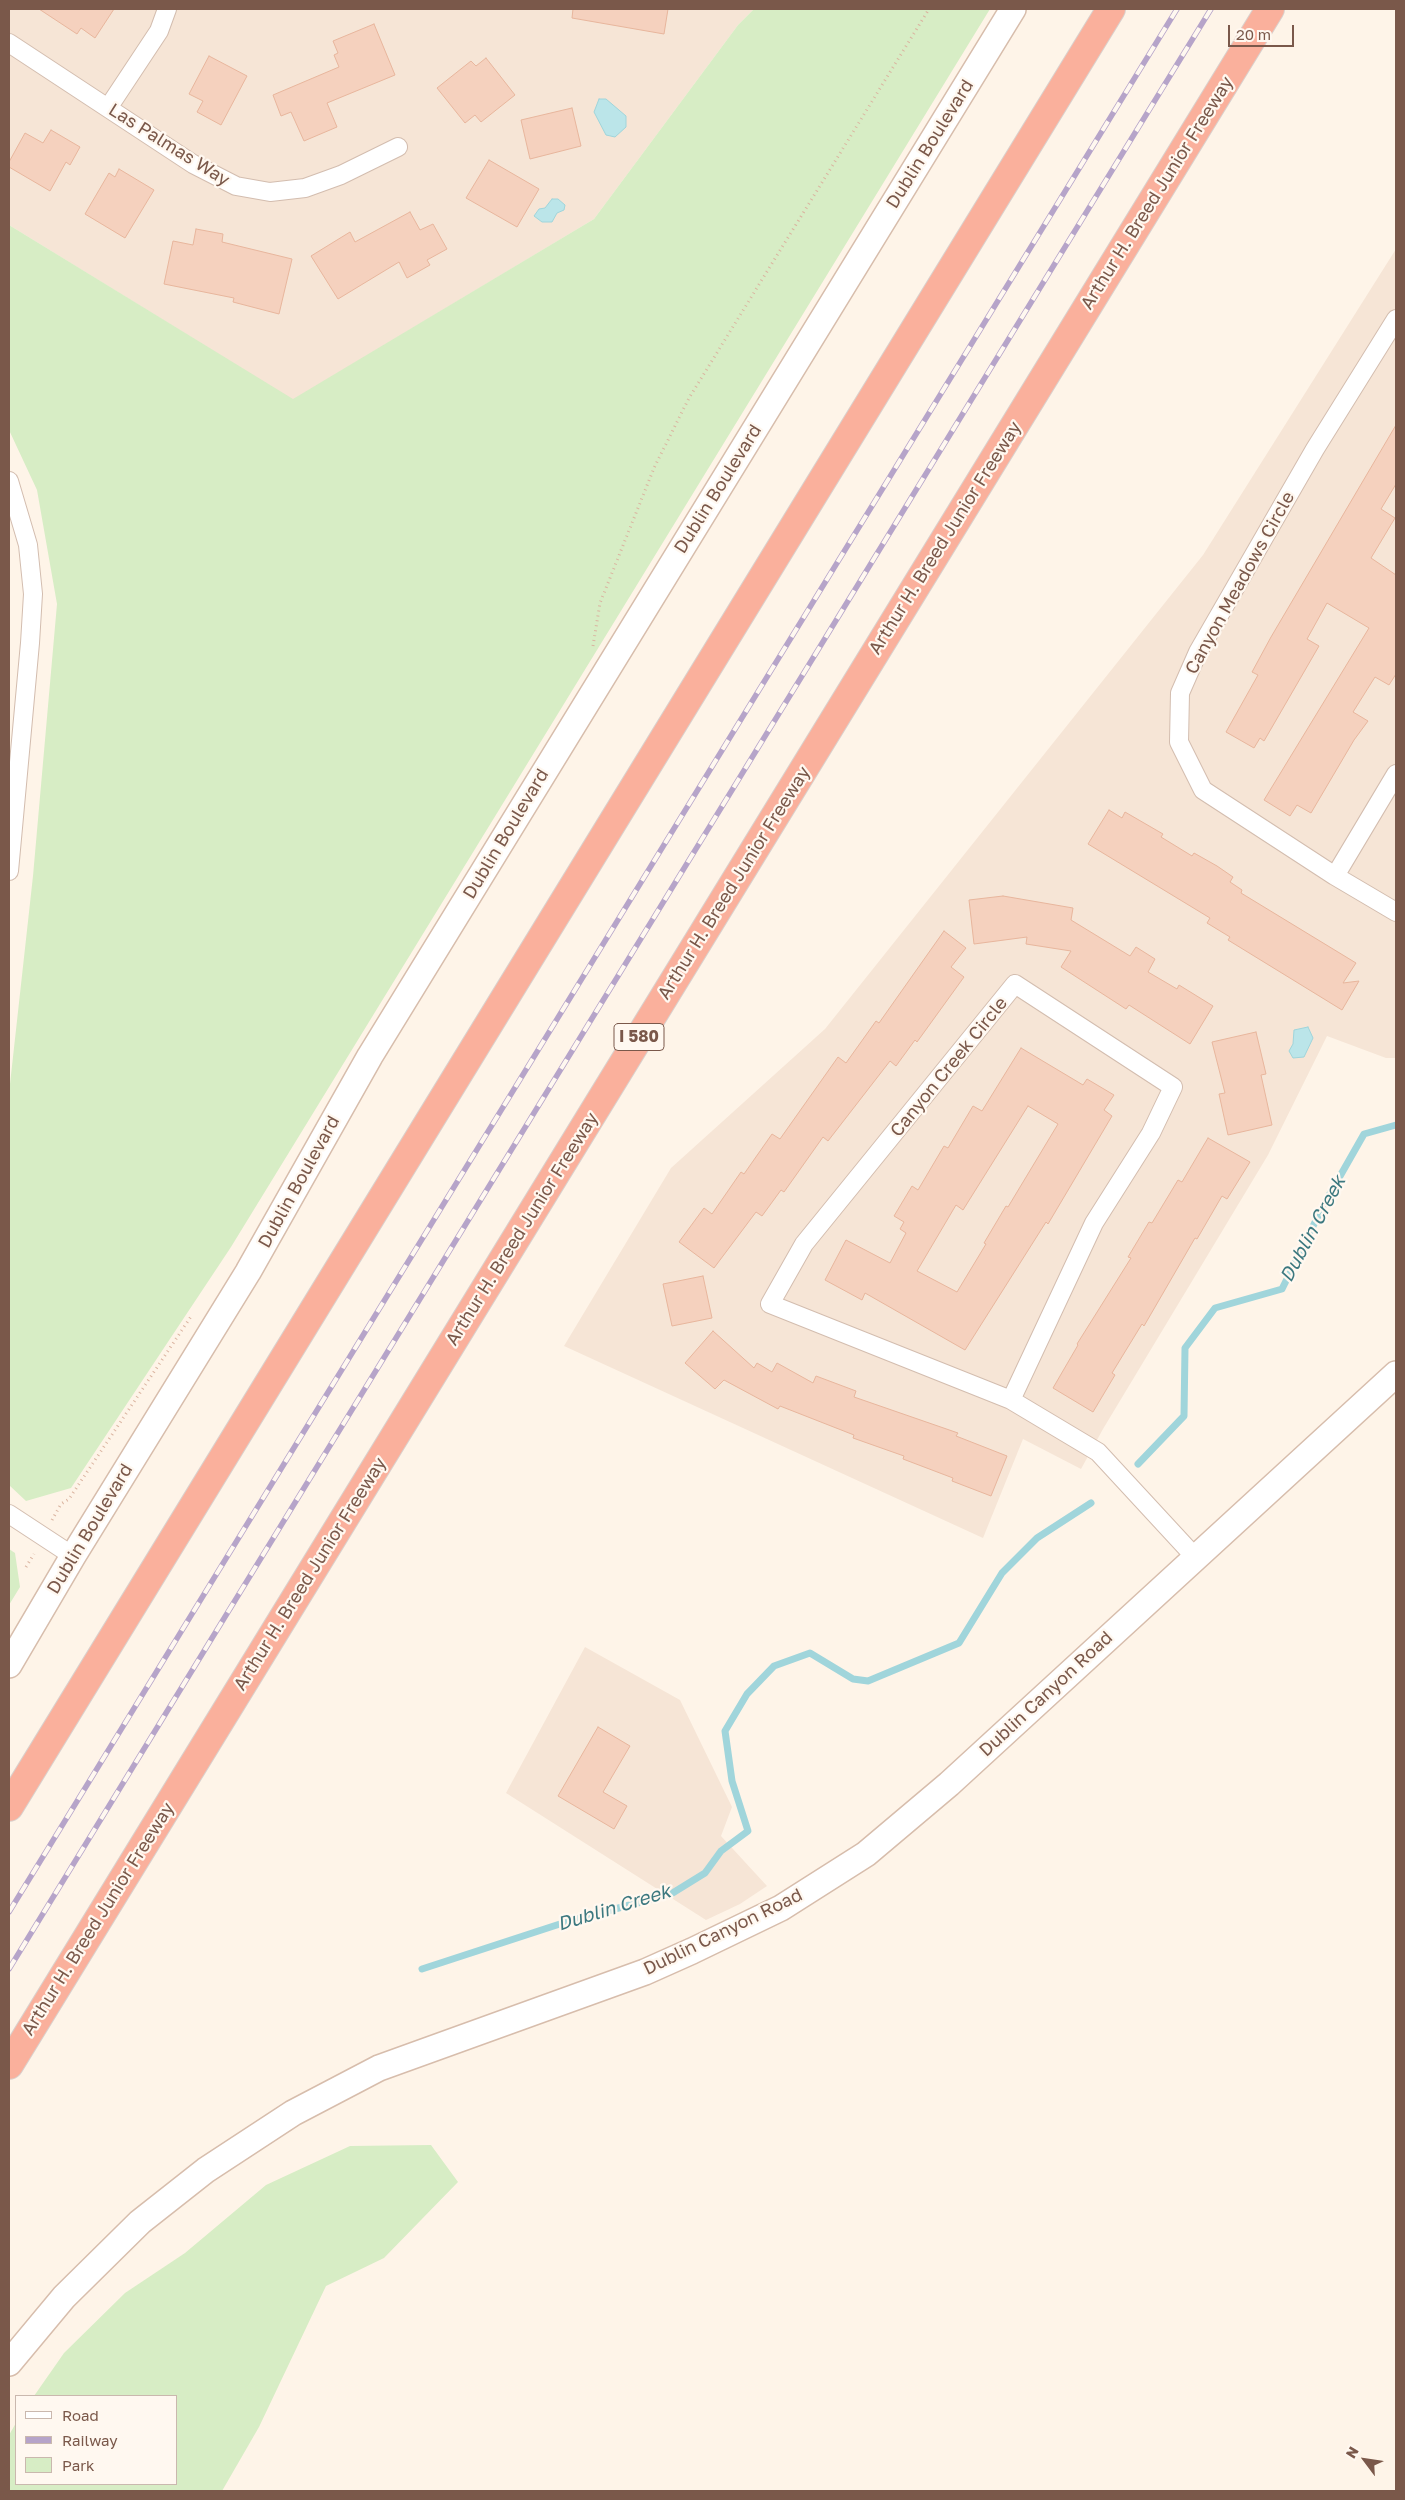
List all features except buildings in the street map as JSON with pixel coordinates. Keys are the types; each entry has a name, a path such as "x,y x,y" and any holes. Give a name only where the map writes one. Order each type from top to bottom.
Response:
{"highway":[{"path":"9,1807 1111,9"},
{"name":"Arthur H. Breed Junior Freeway","path":"9,2065 1270,9"}],"street":[{"path":"108,108 159,31 167,9"},
{"name":"Dublin Boulevard","path":"9,1665 73,1556 248,1272 370,1056 1013,9"},
{"name":"Las Palmas Way","path":"9,43 206,172 236,186 270,192 305,188 341,175 398,147"},
{"name":"Canyon Meadows Circle","path":"1396,319 1315,449 1198,652 1180,693 1179,742 1203,790 1335,876 1396,912"},
{"path":"9,481 28,545 32,594 30,642 9,871"},
{"path":"1335,876 1396,774"},
{"name":"Canyon Creek Circle","path":"1011,1400 1094,1223 1151,1133 1173,1087 1015,984 804,1244 770,1304 1011,1400 1098,1452 1195,1557"},
{"name":"Dublin Canyon Road","path":"9,2363 70,2290 140,2222 206,2170 293,2113 335,2090 394,2063 645,1972 692,1951 781,1908 866,1854 949,1784 1396,1374"},
{"path":"9,1514 73,1556"}],"path":[{"path":"592,651 600,603 654,468 689,398 929,9"}],"shaded area":[{"path":"9,9 754,9 738,25 594,219 293,400 9,225"},
{"path":"1396,249 1396,1058 1386,1058 1327,1036 1268,1155 1103,1429 1081,1469 1023,1439 983,1538 564,1346 671,1168 825,1029 1203,555"},
{"path":"585,1647 680,1700 732,1807 721,1836 767,1886 740,1904 706,1920 506,1793"}],"green space":[{"path":"754,9 990,9 231,1247 71,1488 26,1501 9,1485 9,1093 33,876 57,604 37,490 9,430 9,225 293,399 594,219 738,25"},
{"path":"9,1549 15,1553 20,1587 9,1605"},
{"path":"431,2145 458,2182 384,2258 326,2286 259,2427 222,2491 9,2491 9,2435 15,2425 15,2485 178,2485 178,2395 35,2395 64,2353 125,2293 185,2253 266,2185 350,2146"}],"water":[{"path":"599,99 606,99 626,116 626,127 615,137 606,135 594,112"},
{"path":"552,199 558,199 565,205 564,210 557,213 552,222 542,222 534,216 539,209 545,208"},
{"path":"1308,1027 1313,1038 1304,1057 1293,1058 1289,1051 1293,1044 1294,1030"}],"waterway":[{"name":"Dublin Creek","path":"1138,1464 1184,1416 1185,1348 1215,1308 1282,1289 1323,1206 1364,1134 1396,1125"},
{"name":"Dublin Creek","path":"422,1969 566,1922 671,1894 705,1873 721,1851 748,1831 732,1781 725,1731 747,1694 774,1666 810,1653 853,1679 868,1681 959,1643 1002,1573 1037,1538 1091,1503"}],"railway":[{"path":"9,1912 1177,9"},
{"path":"9,1969 1211,9"}]}
